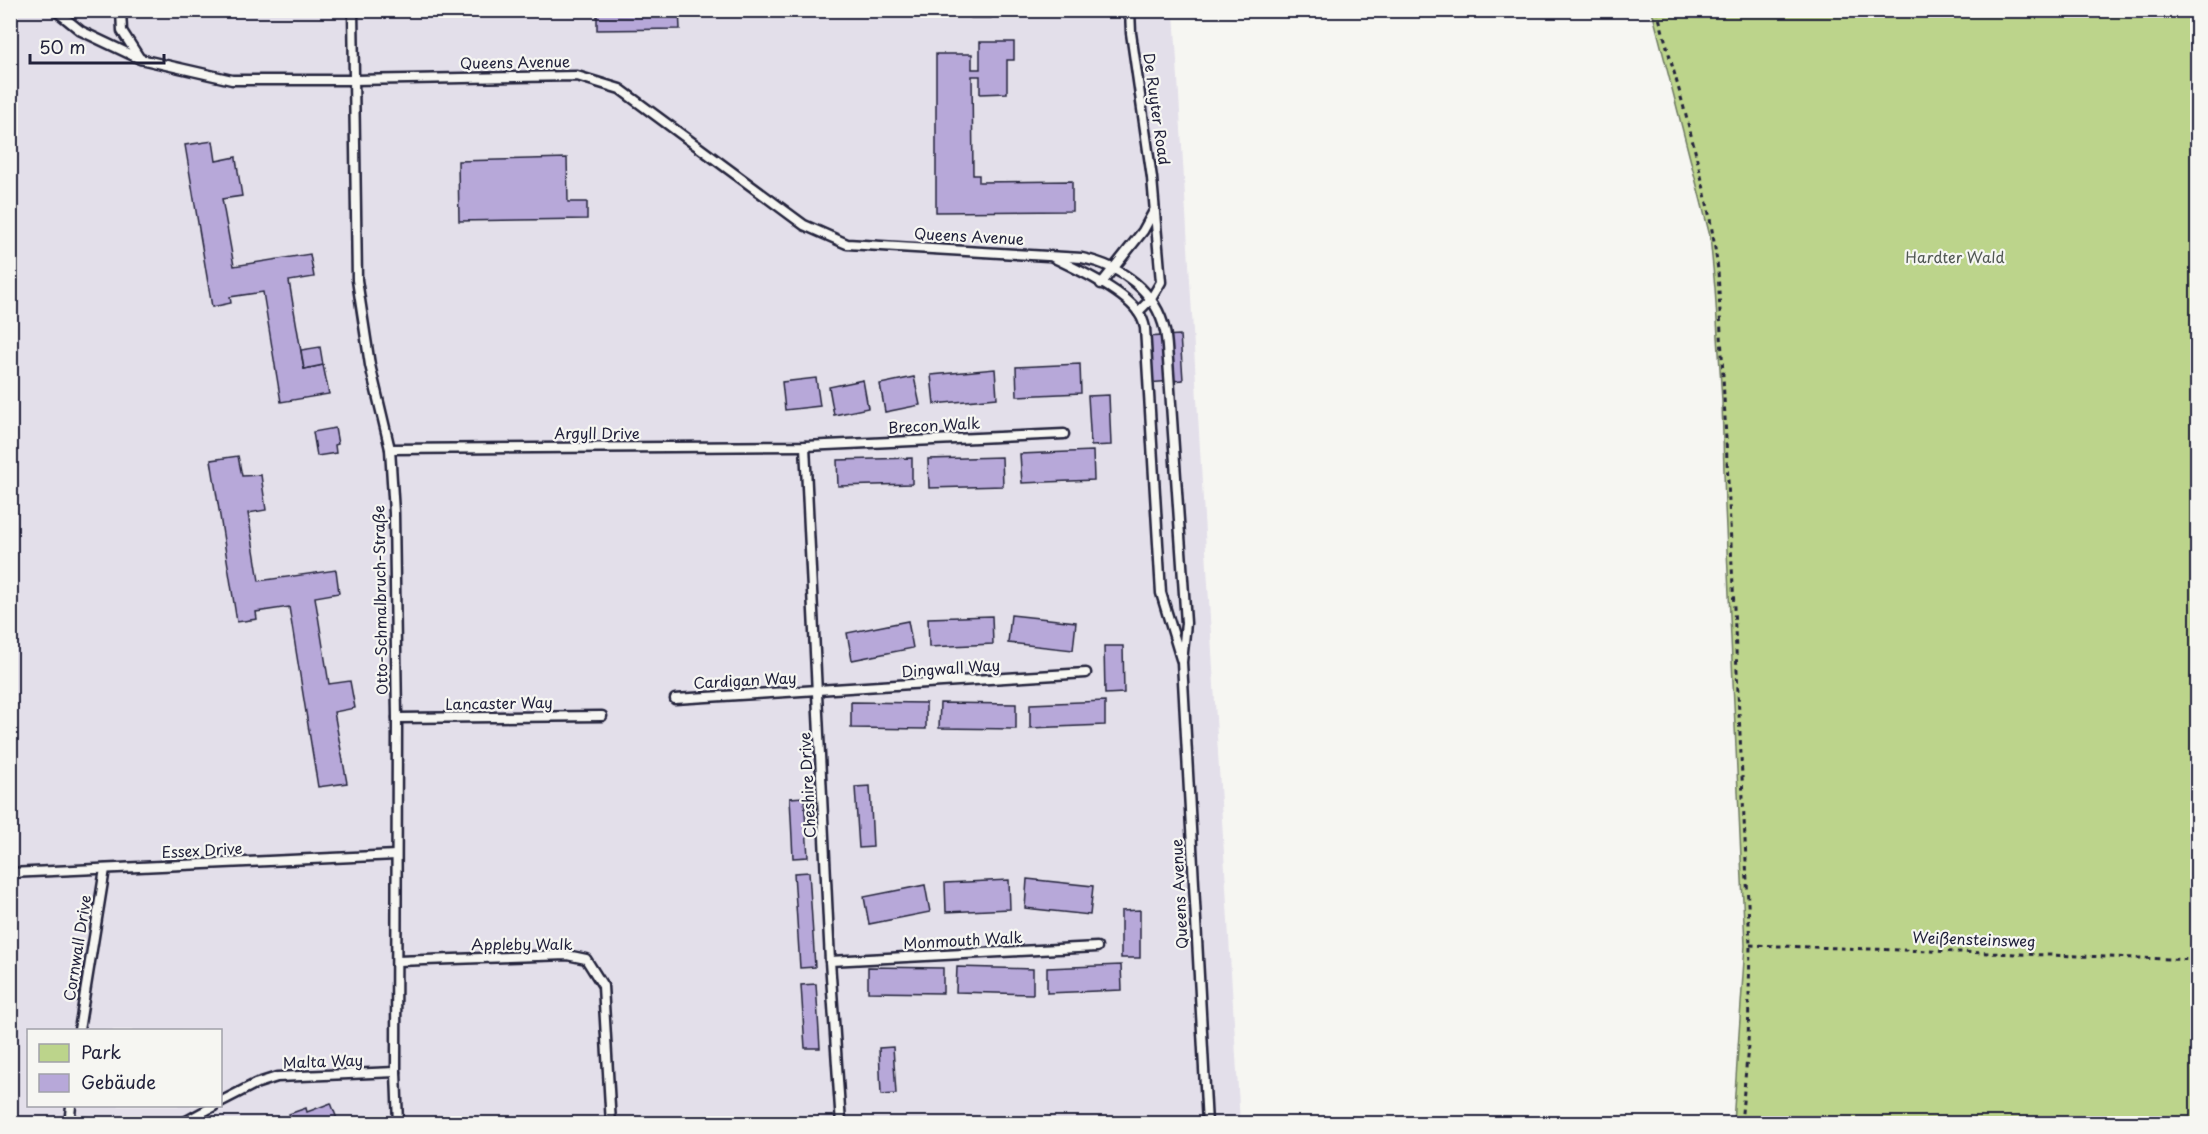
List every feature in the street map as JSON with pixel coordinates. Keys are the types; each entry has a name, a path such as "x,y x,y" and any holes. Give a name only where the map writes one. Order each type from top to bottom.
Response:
{"lane":[{"name":"Queens Avenue","path":"55,10 81,31 140,59 232,80 577,76 620,89 804,225 847,244 1049,255 1100,261 1129,278 1151,299 1165,332 1186,623 1182,662 1207,1124"},
{"path":"121,10 122,31 140,59"},
{"name":"Otto-Schmalbruch-Straße","path":"353,10 357,280 370,365 390,448 394,513 398,1124"},
{"name":"De Ruyter Road","path":"1130,10 1131,33 1152,178 1161,282 1151,299 1137,312"},
{"path":"1101,284 1143,231 1154,211"},
{"name":"Queens Avenue","path":"1049,255 1128,301 1145,328 1161,593 1182,662"},
{"name":"Brecon Walk","path":"805,446 1064,434"},
{"name":"Argyll Drive","path":"390,448 805,446"},
{"name":"Cheshire Drive","path":"805,446 830,961 841,1124"},
{"name":"Dingwall Way","path":"817,691 1086,673"},
{"name":"Cardigan Way","path":"675,699 817,691"},
{"name":"Lancaster Way","path":"396,718 602,716"},
{"name":"Essex Drive","path":"10,873 396,855"},
{"name":"Cornwall Drive","path":"79,1029 105,869"},
{"name":"Monmouth Walk","path":"830,961 1097,947"},
{"name":"Appleby Walk","path":"397,961 567,955 586,959 603,986 611,1124"},
{"name":"Malta Way","path":"222,1101 255,1084 277,1077 396,1072"},
{"path":"69,1124 71,1107"},
{"path":"181,1124 212,1107"}],"path":[{"path":"1657,10 1701,171 1718,270 1750,945 1748,1046 1741,1124"},
{"name":"Weißensteinsweg","path":"1750,945 2198,960"}],"shaded area":[{"path":"10,11 1174,11 1240,1123 11,1123"}],"green space":[{"name":"Hardter Wald","path":"1652,11 2197,11 2197,1123 1733,1123 1745,945 1722,401 1715,288 1710,236"}],"building":[{"path":"597,10 679,10 680,29 597,30"},
{"path":"971,10 991,10 991,18 971,18"},
{"path":"980,42 1014,42 1014,60 1007,60 1007,93 980,94 980,76 972,76 973,175 979,175 979,182 1072,181 1072,211 936,212 936,54 972,54 972,69 980,69"},
{"path":"213,141 216,161 236,157 242,196 222,199 234,266 310,254 314,277 289,281 304,369 323,365 329,394 281,402 263,292 230,297 231,303 212,307 185,145"},
{"path":"567,158 568,202 587,202 587,219 459,221 458,161"},
{"path":"1180,335 1183,380 1148,383 1145,337"},
{"path":"320,347 323,365 304,369 301,350"},
{"path":"1080,364 1081,393 1017,396 1016,367"},
{"path":"995,369 997,398 934,404 931,375"},
{"path":"914,377 920,405 885,412 880,384"},
{"path":"816,378 820,406 785,410 782,382"},
{"path":"863,380 868,408 834,415 829,387"},
{"path":"1109,395 1111,445 1091,446 1088,396"},
{"path":"335,428 338,444 335,445 336,453 317,456 313,432"},
{"path":"1093,451 1094,480 1022,483 1020,454"},
{"path":"238,456 242,476 261,475 266,510 248,513 259,581 336,570 339,593 315,597 329,684 350,681 355,708 334,712 347,783 318,787 289,607 256,612 257,619 237,622 211,460"},
{"path":"1002,457 1003,486 929,488 928,459"},
{"path":"912,458 912,484 838,486 837,460"},
{"path":"1011,615 1076,622 1073,650 1008,643"},
{"path":"992,616 993,644 929,647 928,618"},
{"path":"908,621 913,648 852,660 847,633"},
{"path":"1104,646 1123,646 1124,693 1105,694"},
{"path":"1105,701 1105,725 1030,728 1030,704"},
{"path":"851,702 926,703 926,729 851,728"},
{"path":"940,703 1016,704 1016,729 939,728"},
{"path":"870,786 873,847 859,848 855,787"},
{"path":"804,797 808,857 793,858 790,798"},
{"path":"809,872 815,967 800,968 794,873"},
{"path":"1027,879 1093,886 1090,915 1025,908"},
{"path":"1009,880 1010,909 946,912 945,883"},
{"path":"925,885 930,912 869,924 864,897"},
{"path":"1140,910 1140,958 1121,958 1121,911"},
{"path":"1121,965 1122,990 1047,993 1047,968"},
{"path":"868,967 943,968 943,993 868,992"},
{"path":"957,967 1033,969 1033,994 956,992"},
{"path":"816,984 820,1048 805,1048 801,985"},
{"path":"893,1047 896,1094 881,1095 879,1048"},
{"path":"331,1103 339,1124 292,1124 289,1114 306,1108 307,1112"}]}
